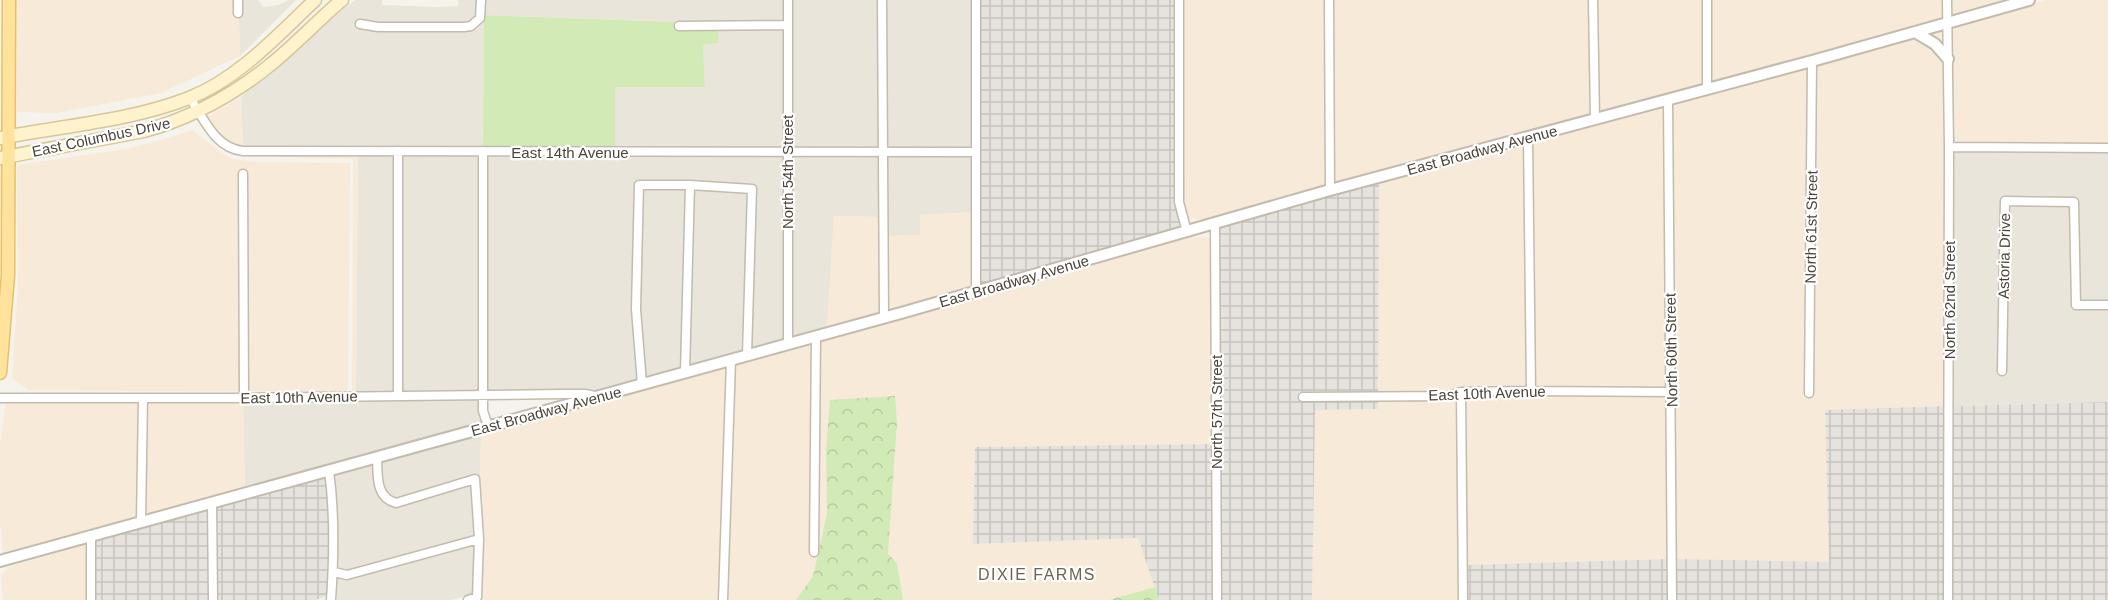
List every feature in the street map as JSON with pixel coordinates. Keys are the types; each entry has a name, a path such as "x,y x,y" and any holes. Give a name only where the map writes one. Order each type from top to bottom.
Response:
{"main road":[{"path":"0,373 8,275 4,138 9,0"},
{"name":"East Columbus Drive","path":"4,138 115,118 190,98 231,75 260,53 315,0"},
{"name":"East Columbus Drive","path":"4,157 144,131 200,112 237,90 270,65 342,0"}],"street":[{"path":"238,0 238,14"},
{"path":"360,24 378,27 464,27 477,22 480,18 481,0"},
{"name":"North 54th Street","path":"788,0 788,344"},
{"path":"882,0 884,318"},
{"path":"976,0 976,291"},
{"path":"1179,0 1179,202 1186,232"},
{"path":"1329,0 1330,190"},
{"path":"1593,0 1595,118"},
{"path":"1707,0 1707,89"},
{"name":"North 62nd Street","path":"1947,0 1948,600"},
{"name":"East Broadway Avenue","path":"0,561 884,318 1215,225 1330,190 1812,61 2029,0"},
{"path":"679,26 788,25"},
{"path":"1915,32 1935,44 1948,59"},
{"name":"North 61st Street","path":"1809,393 1812,61"},
{"name":"East 14th Avenue","path":"190,98 211,133 234,151 976,152"},
{"name":"North 60th Street","path":"1668,99 1672,600"},
{"path":"1528,138 1531,390"},
{"path":"1949,147 2108,148"},
{"path":"398,396 399,151"},
{"path":"483,151 483,411 488,426"},
{"path":"243,174 244,398"},
{"path":"642,384 636,309 639,185 690,185 752,189 747,355"},
{"path":"685,372 690,185"},
{"name":"Astoria Drive","path":"2002,371 2005,201 2074,202 2076,305 2108,305"},
{"name":"North 57th Street","path":"1215,225 1217,600"},
{"path":"814,552 816,336"},
{"path":"723,600 730,360"},
{"name":"East 10th Avenue","path":"1303,397 1448,396 1461,392 1531,390 1672,392"},
{"path":"1461,392 1463,600"},
{"name":"East 10th Avenue","path":"0,398 244,398 483,394 585,394 598,397"},
{"path":"141,521 143,398"},
{"path":"377,457 379,487 389,501 396,503 475,479 478,539 477,597 468,600"},
{"path":"329,471 332,493 334,572 331,600"},
{"path":"212,502 213,600"},
{"path":"91,536 91,600"},
{"path":"334,572 347,575 478,539"}],"shaded area":[{"path":"16,0 233,0 234,18 239,18 240,56 161,93 56,113 17,112"},
{"path":"242,0 258,0 263,7 296,0 240,56 239,18 242,18"},
{"path":"355,0 382,0 382,5 436,7 458,6 458,0 477,0 476,16 464,23 378,22 357,19 356,27 378,32 464,32 477,28 484,19 483,147 243,147 241,97"},
{"path":"485,0 784,0 783,20 675,22 484,15"},
{"path":"792,0 878,0 879,148 791,148"},
{"path":"887,0 972,0 972,148 887,148"},
{"path":"980,0 1175,0 1175,202 1181,229 980,285"},
{"path":"1185,0 1325,0 1326,186 1210,220 1186,218 1184,201"},
{"path":"1333,0 1589,0 1591,115 1335,184"},
{"path":"1597,0 1703,0 1702,85 1599,113"},
{"path":"1711,0 1943,0 1943,19 1711,83"},
{"path":"1952,0 2011,0 1951,17"},
{"path":"2046,0 2108,0 2108,143 1953,143 1951,26"},
{"path":"1943,29 1944,406 1825,410 1829,563 1677,559 1672,103 1808,67 1805,398 1813,398 1817,64"},
{"path":"718,30 783,30 783,148 615,147 615,86 705,87 703,45 718,43"},
{"path":"241,97 243,147 236,146 214,130 207,117"},
{"path":"1664,105 1668,387 1535,386 1532,142"},
{"path":"192,130 233,159 256,162 350,163 348,392 28,390 12,378 18,287 17,165 126,149"},
{"path":"1524,144 1527,386 1458,388 1448,391 1378,391 1379,182"},
{"path":"1953,152 2108,153 2108,300 2080,300 2078,202 2074,197 2005,197 2001,201 1998,375 2006,376 2009,206 2070,206 2072,305 2076,310 2108,309 2108,402 1953,406"},
{"path":"245,156 358,156 356,391 352,391 353,160"},
{"path":"358,156 394,156 394,391 356,391"},
{"path":"403,156 479,156 479,390 402,391"},
{"path":"487,156 783,157 784,340 598,392 585,389 487,390"},
{"path":"791,157 879,157 879,217 834,216 827,329 792,338"},
{"path":"887,157 972,157 972,212 921,215 921,235 888,236"},
{"path":"1379,182 1378,391 1299,392 1299,401 1378,401 1378,409 1315,410 1312,600 1221,600 1220,444 1222,444 1219,228"},
{"path":"972,212 972,287 888,312 888,236 920,235 920,215"},
{"path":"834,216 879,217 880,314 827,329"},
{"path":"1189,236 1210,238 1212,444 975,447 973,544 1138,538 1155,587 1109,600 903,600 897,563 888,555 897,423 894,396 830,401 826,449 827,513 818,549 820,340 888,323 980,294 981,298"},
{"path":"812,342 810,556 817,556 813,576 796,600 728,600 735,363"},
{"path":"726,366 719,600 479,600 483,542 480,488 481,433 601,403"},
{"path":"1668,396 1668,559 1467,565 1466,397"},
{"path":"1457,398 1459,600 1312,600 1315,410 1377,409 1378,401 1448,401"},
{"path":"479,399 482,423 245,489 243,402"},
{"path":"6,402 139,402 137,518 3,555 0,521 0,444"},
{"path":"147,402 243,402 245,489 145,515"},
{"path":"2108,402 2108,600 1952,600 1953,406"},
{"path":"1944,406 1944,600 1677,600 1677,559 1829,562 1825,410"},
{"path":"481,433 480,488 479,478 474,474 396,498 385,491 382,461"},
{"path":"1212,444 1213,600 1159,600 1138,538 973,544 975,447"},
{"path":"373,463 378,496 386,504 395,507 471,485 474,536 347,570 338,568 336,493 333,474"},
{"path":"325,477 328,494 330,572 327,596 316,600 217,600 216,505"},
{"path":"212,508 212,600 92,600 92,543"},
{"path":"90,543 90,600 3,600 1,575 9,567"},
{"path":"474,545 473,594 451,600 337,600 337,578 349,579"},
{"path":"1668,559 1668,600 1467,600 1467,565"}],"green space":[{"path":"484,15 675,22 676,30 718,30 718,43 703,45 705,87 615,87 615,147 483,147"},
{"path":"895,396 897,423 888,554 897,563 903,600 796,600 813,576 827,513 826,449 830,400"},
{"path":"1155,587 1159,600 1109,600"}],"district":[{"name":"DIXIE FARMS","path":"1037,574"}]}
